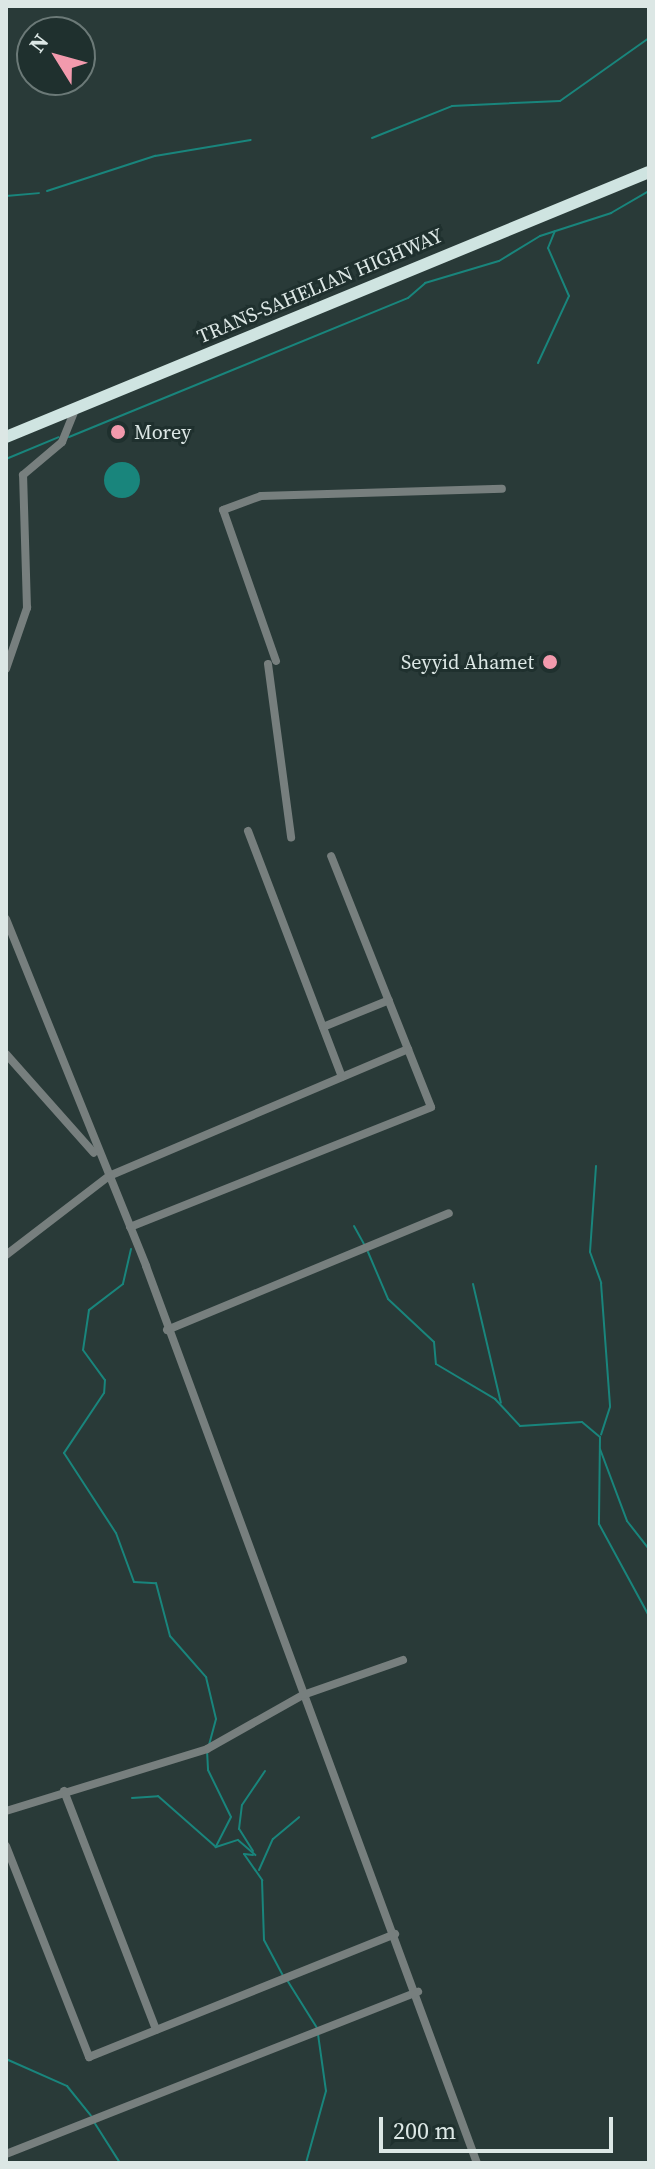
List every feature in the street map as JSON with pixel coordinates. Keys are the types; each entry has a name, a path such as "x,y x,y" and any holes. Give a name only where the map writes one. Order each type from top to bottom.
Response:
{"highway":[{"name":"TRANS-SAHELIAN HIGHWAY","path":"6,437 649,172"}],"street":[{"path":"6,669 27,608 23,475 62,442 76,408"},
{"path":"291,837 272,662 223,510 261,496 502,489"},
{"path":"248,831 342,1077"},
{"path":"130,1227 431,1107 331,856"},
{"path":"6,919 97,1156 109,1176 130,1227 303,1695 418,1992 477,2163"},
{"path":"323,1027 389,1000"},
{"path":"6,1255 109,1176 408,1049"},
{"path":"6,1054 97,1156"},
{"path":"167,1330 449,1213"},
{"path":"6,1811 207,1749 303,1695 403,1660"},
{"path":"64,1791 156,2030"},
{"path":"6,1846 89,2057 395,1934"},
{"path":"6,2154 418,1992"}],"water":[{"path":"122,462 135,467 140,480 135,493 122,498 109,493 104,480 109,467"}],"waterway":[{"path":"372,138 452,106 560,101 649,38"},
{"path":"47,191 155,156 251,140"},
{"path":"69,437 408,298 425,283 499,261 540,236 611,213 649,191"},
{"path":"6,196 39,193"},
{"path":"538,363 569,296 548,248 555,231"},
{"path":"6,459 59,437"},
{"path":"596,1166 590,1252 601,1283 610,1407 601,1435"},
{"path":"354,1226 365,1246"},
{"path":"131,1249 123,1284 89,1310 83,1350 105,1380 104,1393 64,1453 116,1533 134,1582 156,1583 170,1636 206,1677 216,1719 209,1745"},
{"path":"368,1252 388,1299 434,1342 436,1364 495,1399 520,1426 582,1422 600,1437 599,1524 649,1616"},
{"path":"473,1284 501,1403"},
{"path":"600,1449 627,1521 649,1549"},
{"path":"207,1750 208,1770 231,1817 216,1847 238,1840 255,1855"},
{"path":"253,1851 239,1829 242,1805 265,1771"},
{"path":"132,1798 158,1796 215,1846"},
{"path":"259,1870 273,1839 299,1817"},
{"path":"253,1855 244,1854 262,1880 264,1940 283,1975"},
{"path":"287,1980 317,2028"},
{"path":"306,2163 326,2091 318,2034"},
{"path":"6,2059 67,2086 91,2116"},
{"path":"94,2122 120,2163"}],"place":[{"name":"Morey","path":"118,432"},
{"name":"Seyyid Ahamet","path":"550,662"}]}
